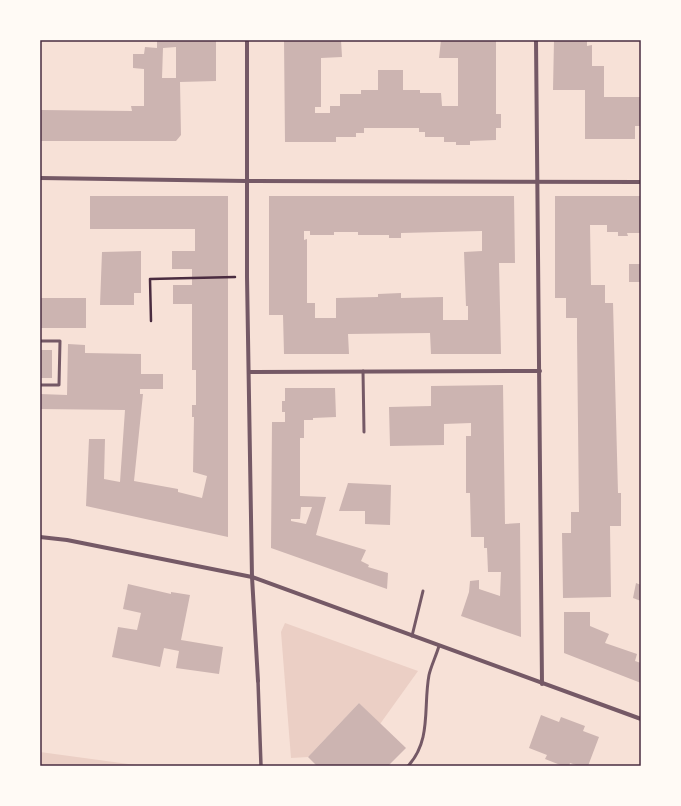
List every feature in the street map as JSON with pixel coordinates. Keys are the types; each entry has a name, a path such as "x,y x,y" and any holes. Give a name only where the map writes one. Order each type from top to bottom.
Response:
{"street":[{"path":"247,40 246,181 252,577 261,766"},
{"path":"536,40 536,181 540,371 542,684"},
{"path":"40,178 246,181 641,182"},
{"path":"250,372 540,371"},
{"path":"40,537 67,540 252,577 641,719"}],"lane":[{"path":"40,341 60,341 59,385 40,385"},
{"path":"363,371 364,432"},
{"path":"412,636 423,591"},
{"path":"408,766 415,759 423,743 429,675 439,646"}],"path":[{"path":"151,321 150,279 247,277"}],"shaded area":[{"path":"285,623 418,671 380,724 359,703 308,757 291,758 281,632"},
{"path":"40,752 143,766 40,766"}],"building":[{"path":"157,40 216,40 216,81 180,82 181,135 176,141 40,141 40,110 132,111 131,106 144,106 144,69 133,68 133,54 144,54 145,47 157,48","holes":["176,47 176,78 162,78 163,48"]},
{"path":"284,40 341,40 342,57 321,58 321,107 315,107 315,113 330,113 330,106 340,106 340,94 361,94 361,90 378,90 378,70 403,70 403,90 420,90 420,93 441,93 442,106 458,106 458,58 439,58 441,40 496,40 496,114 501,114 501,128 496,128 496,140 470,141 470,145 456,145 456,142 444,142 444,137 425,137 425,132 419,132 419,128 364,128 364,133 356,133 356,137 336,137 336,142 285,142"},
{"path":"554,40 587,40 587,46 592,45 592,66 604,66 604,97 641,97 641,126 635,126 635,139 585,139 585,90 553,90"},
{"path":"90,196 228,196 228,537 86,506 89,439 105,439 104,479 120,482 125,410 40,409 40,394 67,395 68,344 85,345 85,353 141,354 141,374 163,374 163,389 140,389 140,394 143,394 134,481 178,489 178,492 202,498 207,476 193,472 194,417 192,417 192,405 196,405 196,370 192,370 192,304 173,304 173,285 192,285 192,269 172,269 172,251 195,251 195,229 90,229"},
{"path":"269,196 514,196 515,263 499,263 501,354 431,354 430,333 348,334 349,354 284,354 283,315 269,315","holes":["304,231 310,231 310,235 334,235 334,232 358,232 358,235 389,235 389,238 401,238 401,233 482,231 482,251 464,252 468,320 443,320 443,297 401,298 401,293 378,294 378,297 336,298 336,318 315,318 315,303 307,303 307,239 304,240"]},
{"path":"555,196 641,196 641,233 627,233 628,236 618,236 618,232 607,232 607,225 590,225 591,285 605,285 605,303 613,303 618,493 621,493 621,526 610,526 611,597 563,598 562,533 571,533 571,512 579,512 577,318 566,318 566,298 555,298"},
{"path":"141,251 141,293 134,293 134,305 100,305 102,252"},
{"path":"629,264 641,264 641,282 629,282"},
{"path":"40,298 86,298 86,328 40,328"},
{"path":"40,350 52,350 52,378 40,378"},
{"path":"503,385 505,524 520,523 521,637 461,616 469,592 470,581 479,580 479,589 500,596 501,572 488,572 487,548 484,548 484,537 471,537 470,493 466,493 466,436 471,436 471,423 444,424 444,445 390,446 389,407 431,406 431,386"},
{"path":"285,388 335,388 336,417 304,420 304,438 300,438 300,496 326,497 316,535 366,550 361,561 369,565 368,567 388,573 387,589 271,548 272,422 285,422 285,412 282,412 282,401 285,401","holes":["301,507 312,507 306,524 291,521 291,519 300,519"]},
{"path":"348,483 391,485 390,525 365,524 365,511 339,511"},
{"path":"636,583 641,585 641,601 633,598"},
{"path":"128,584 171,594 171,592 190,595 181,640 223,647 219,674 176,668 179,651 164,648 160,667 112,657 118,627 137,630 141,613 123,609"},
{"path":"564,612 590,612 590,626 609,634 605,643 637,654 635,661 641,663 641,683 564,653"},
{"path":"359,703 406,748 388,766 317,766 308,757"},
{"path":"541,715 559,722 561,717 585,726 583,731 599,737 588,766 579,766 570,763 569,766 563,766 545,759 547,755 529,748"}]}
